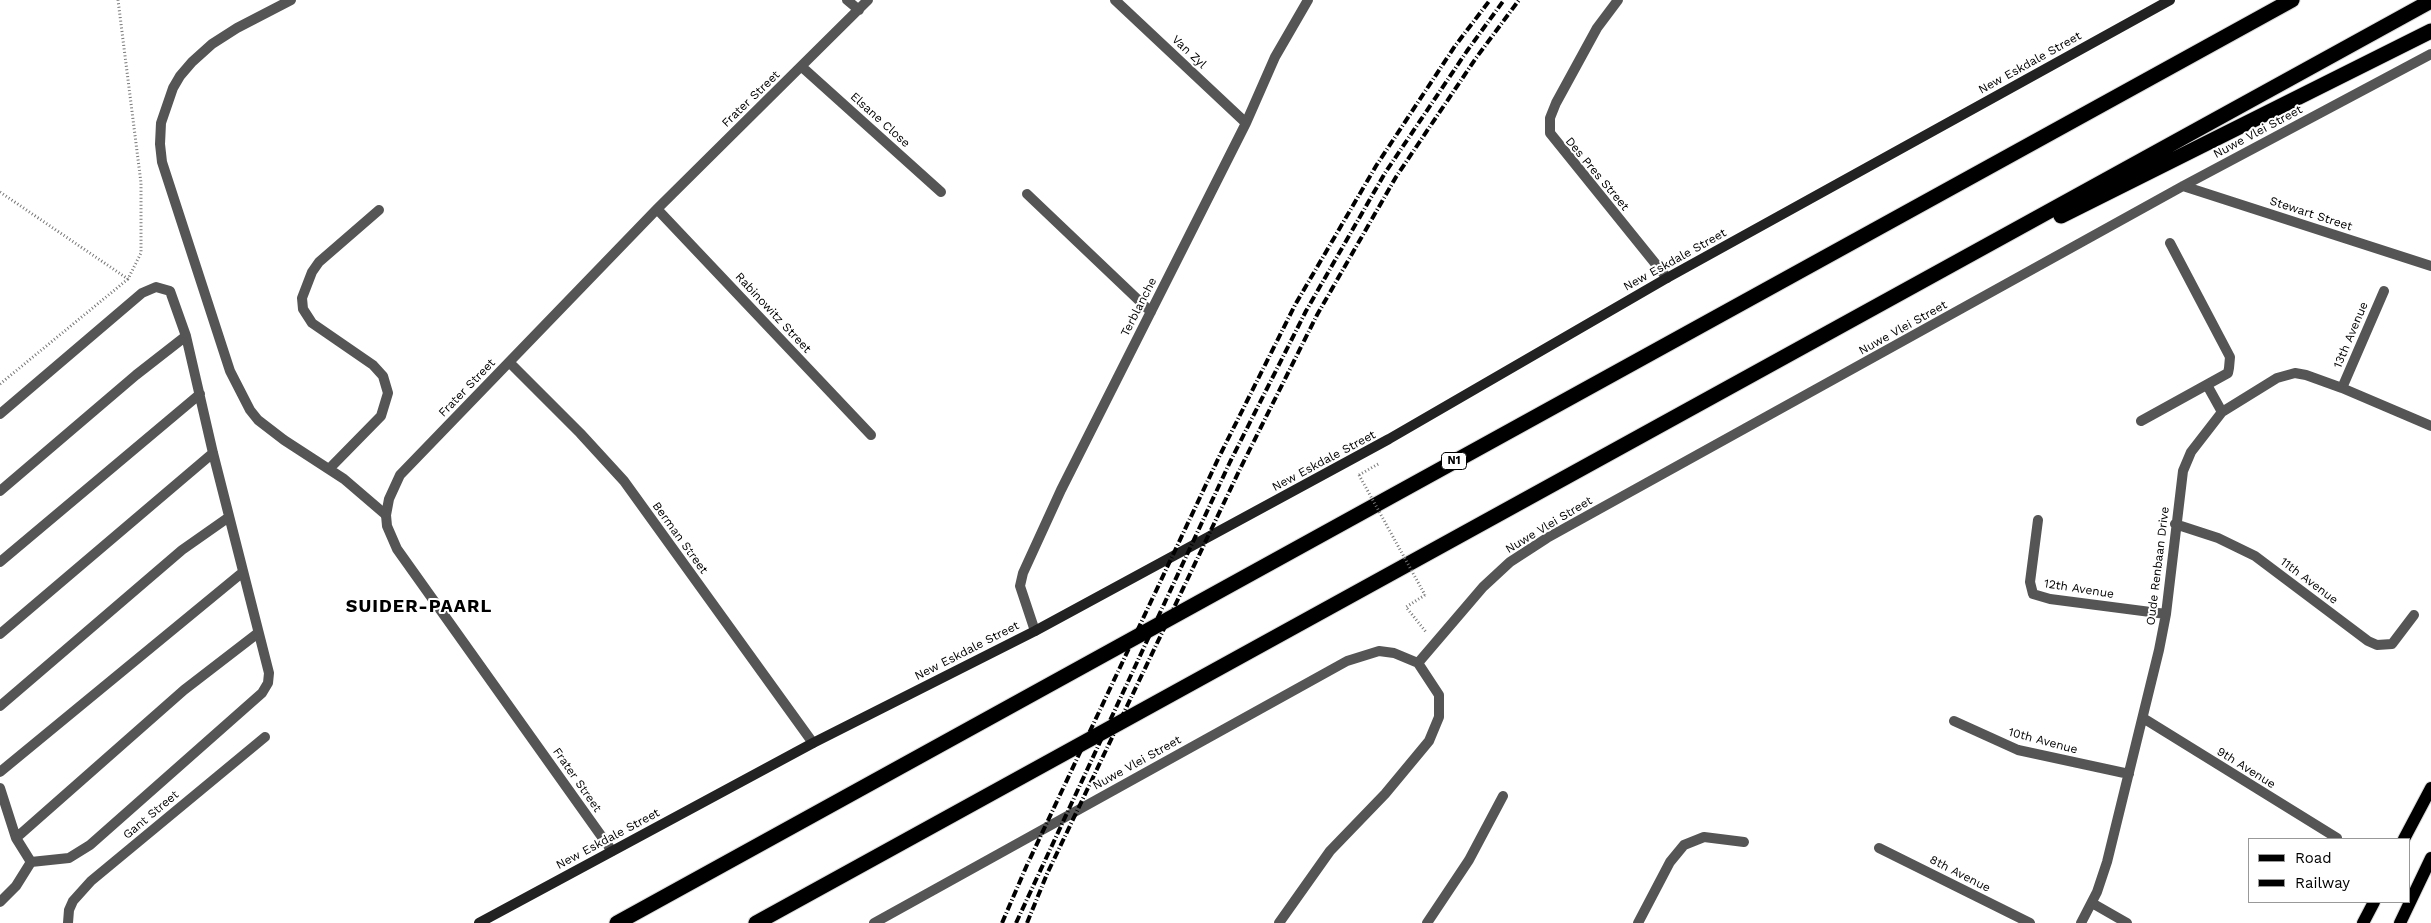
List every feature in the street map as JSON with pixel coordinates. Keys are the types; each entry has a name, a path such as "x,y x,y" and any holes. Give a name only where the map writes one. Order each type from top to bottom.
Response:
{"highway":[{"name":"N1","path":"617,923 2292,0"},
{"path":"756,923 2431,1"},
{"path":"1847,323 2431,31"}],"main road":[{"path":"2405,838 2431,788"},
{"path":"2411,900 2431,858"},
{"path":"2363,923 2373,903"},
{"path":"2400,923 2410,903"}],"street":[{"path":"291,0 237,28 192,62 172,88 161,123 160,144 169,189 230,370 242,396 258,420 356,489 386,515"},
{"path":"847,0 859,10"},
{"name":"Frater Street","path":"612,851 397,549 390,535 386,515 393,486 400,475 510,363 656,209 868,0"},
{"name":"Van Zyl","path":"1116,0 1246,123"},
{"name":"Terblanche","path":"1035,631 1022,592 1023,572 1061,490 1246,123 1275,56 1308,0"},
{"name":"Des Pres Street","path":"1618,0 1597,28 1556,103 1550,118 1550,134 1667,278"},
{"name":"New Eskdale Street","path":"479,923 813,743 1035,631 1389,439 1667,278 2170,0"},
{"name":"Nuwe Vlei Street","path":"874,923 1347,661 1379,651 1394,652 1418,663 1483,587 1510,562 1547,538 2183,186 2431,54"},
{"name":"Elsane Close","path":"802,67 941,192"},
{"name":"Stewart Street","path":"2183,186 2431,266"},
{"path":"1027,194 1151,312"},
{"name":"Rabinowitz Street","path":"656,209 870,435"},
{"path":"329,469 380,416 388,393 383,376 373,365 312,323 303,309 302,298 312,272 319,262 379,210"},
{"path":"2141,421 2228,373 2230,357 2170,243"},
{"path":"0,414 142,293 150,289 162,288 170,290 186,336 213,453 269,673 268,683 262,693 90,846 69,858 31,862"},
{"name":"13th Avenue","path":"2342,388 2384,291"},
{"path":"0,491 136,375 186,336"},
{"name":"Berman Street","path":"510,363 580,433 624,481 813,743"},
{"name":"13th Avenue","path":"2222,412 2287,374 2306,375 2342,388 2431,426"},
{"path":"2207,385 2222,412"},
{"path":"0,562 200,394"},
{"name":"Oude Renbaan Drive","path":"2081,923 2092,903 2107,862 2143,718 2166,614 2175,524 2183,471 2191,452 2222,412"},
{"path":"0,634 213,453"},
{"path":"0,706 182,550 229,517"},
{"name":"12th Avenue","path":"2038,520 2030,582 2033,594 2050,599 2166,614"},
{"name":"11th Avenue","path":"2175,524 2218,538 2255,556 2368,641 2377,645 2392,644 2414,614"},
{"path":"0,772 243,572"},
{"path":"16,838 184,690 258,633"},
{"path":"1279,923 1330,851 1386,794 1429,741 1439,717 1439,695 1418,663"},
{"name":"9th Avenue","path":"2143,718 2337,838"},
{"name":"10th Avenue","path":"1954,721 2018,750 2129,774"},
{"name":"Gant Street","path":"68,923 69,910 73,901 91,881 265,737"},
{"path":"0,788 16,838 31,862"},
{"path":"1427,923 1469,860 1503,796"},
{"path":"1638,923 1670,862 1684,846 1704,837 1744,842"},
{"name":"8th Avenue","path":"1879,848 2030,923"},
{"path":"0,902 16,886 31,862"},
{"path":"2092,903 2126,923"}],"path":[{"path":"0,384 128,279 141,253 141,183 118,0"},
{"path":"0,192 128,279"},
{"path":"1359,475 1426,595 1406,607 1426,632"}],"railway":[{"path":"1002,923 1027,865 1219,457 1295,305 1376,166 1455,46 1490,0"},
{"path":"1016,923 1230,462 1306,311 1385,173 1467,51 1504,0"},
{"path":"1027,923 1047,874 1241,467 1317,315 1396,177 1476,58 1519,0"}],"district":[{"name":"SUIDER-PAARL","path":"419,607"}]}
